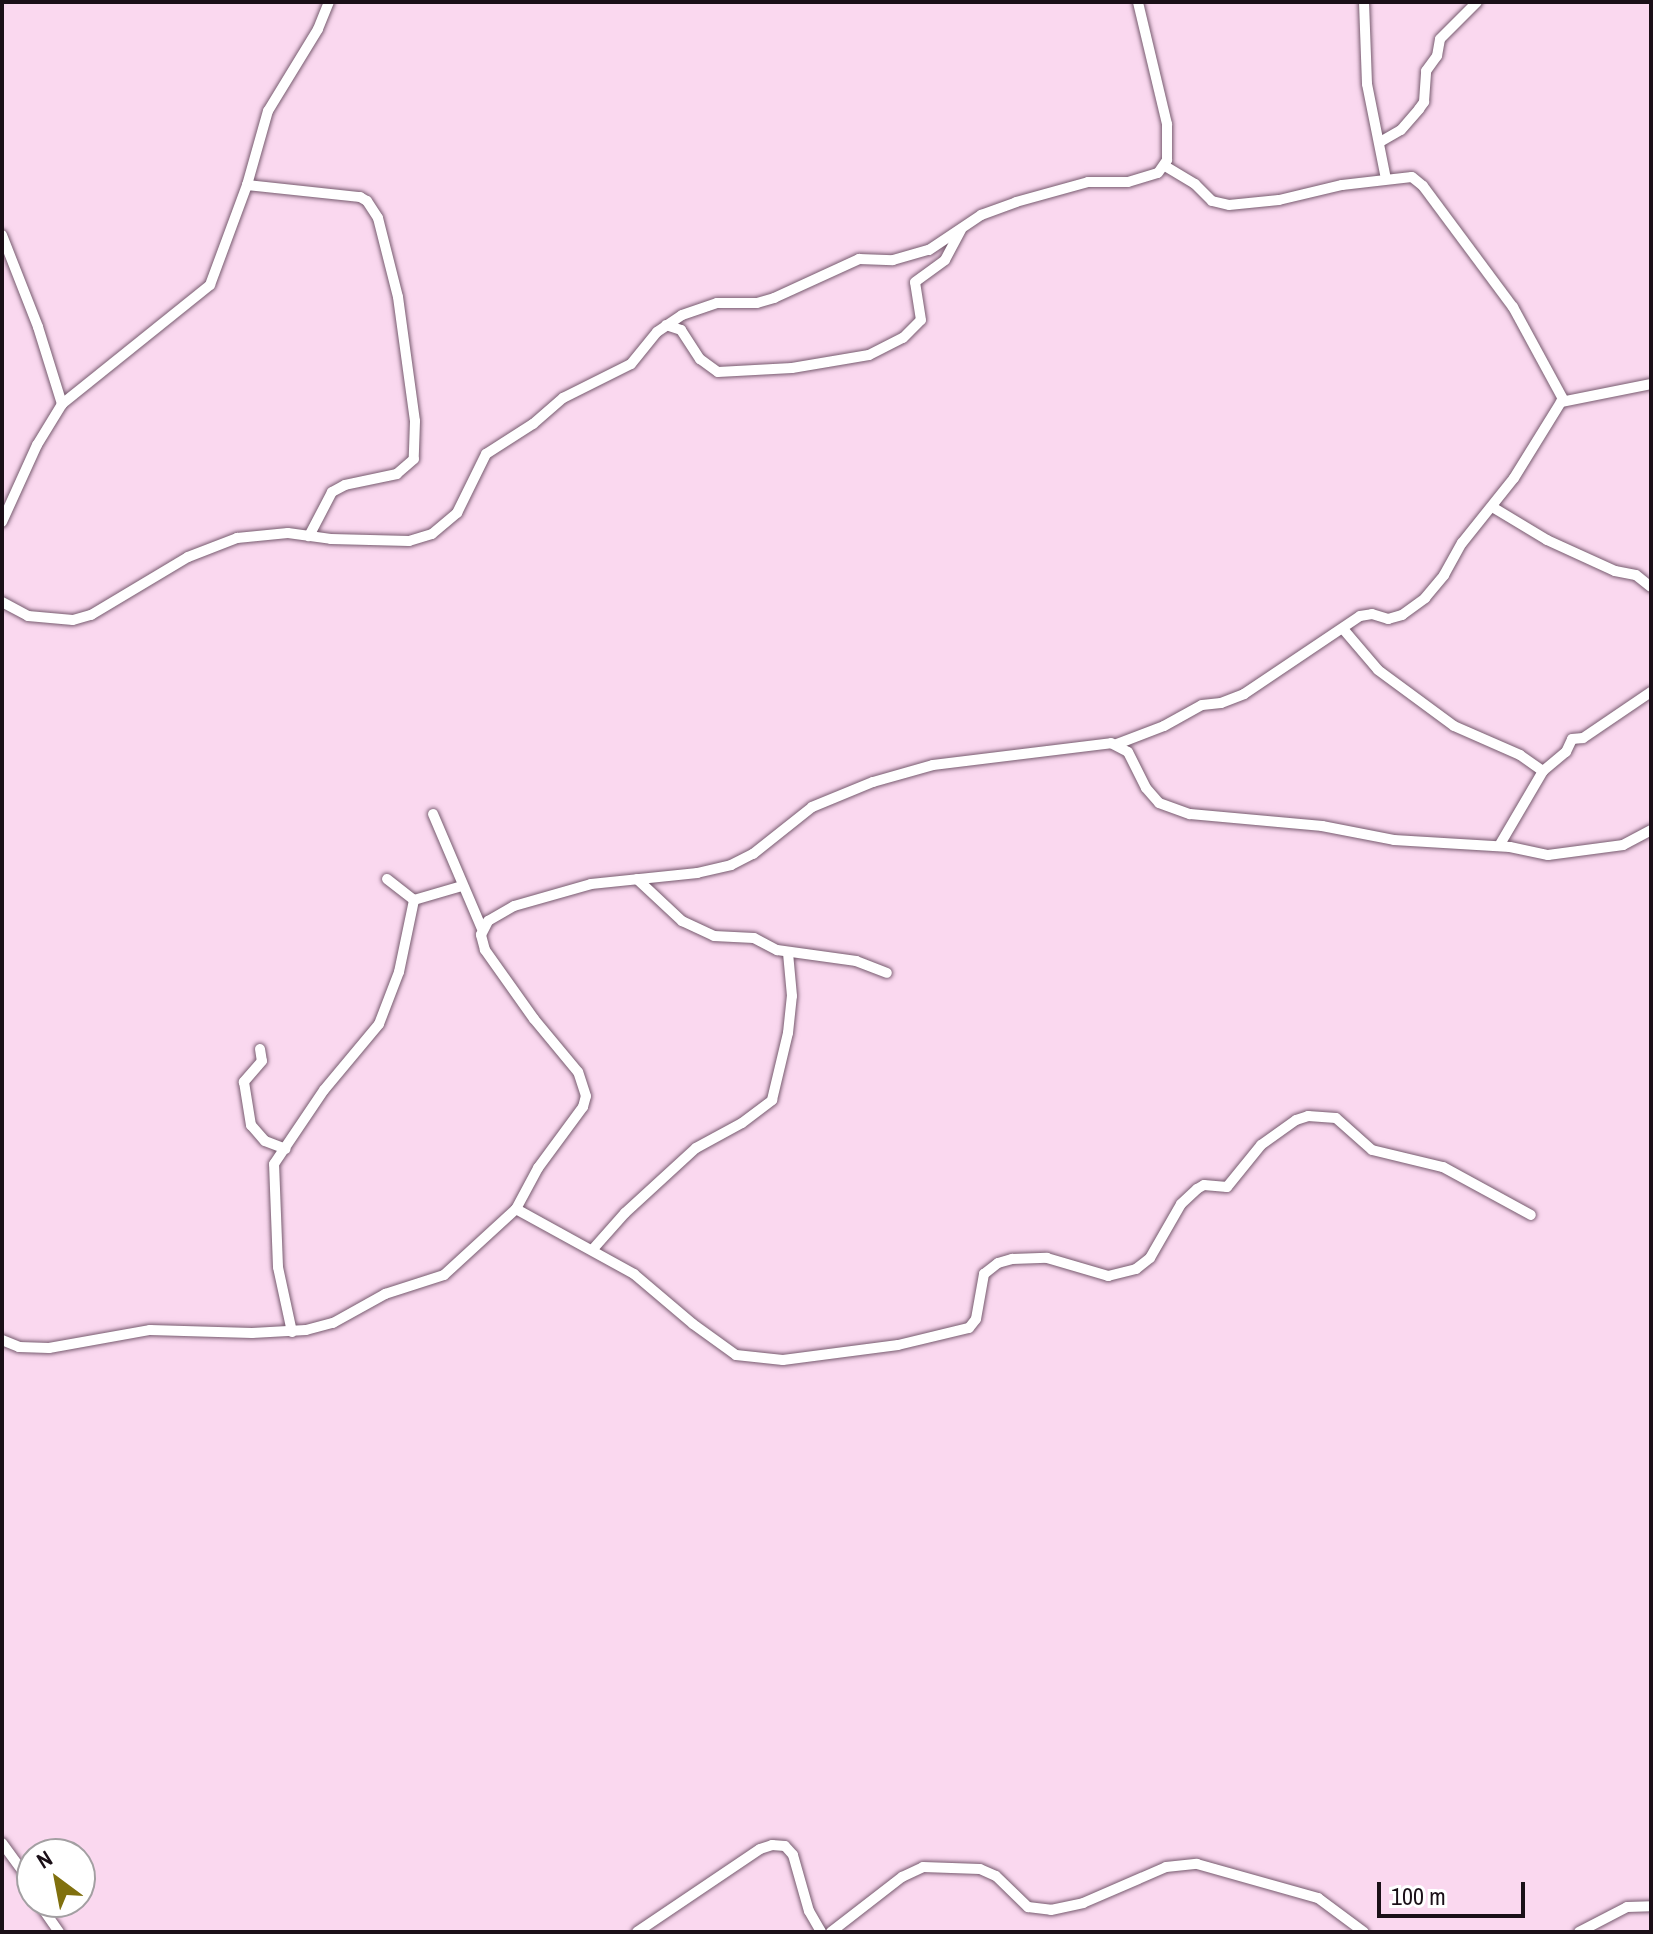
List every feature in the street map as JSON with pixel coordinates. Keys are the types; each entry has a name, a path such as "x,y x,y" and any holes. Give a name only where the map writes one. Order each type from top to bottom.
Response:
{"street":[{"path":"2,522 37,445 62,404 204,293 216,275 268,111 318,29 329,2"},
{"path":"2,602 28,616 84,618 205,549 264,533 409,541 441,530 457,513 486,454 533,424 563,398 631,364 666,325 704,306 757,303 859,259 893,260 929,250 990,211 1016,202 1088,182 1144,179 1158,173 1165,166 1167,124 1138,2"},
{"path":"1364,2 1365,67 1386,179"},
{"path":"1380,142 1401,130 1424,102 1426,71 1437,56 1440,39 1477,2"},
{"path":"1165,166 1195,184 1212,201 1229,205 1279,200 1318,189 1412,177 1423,186 1521,318 1563,399"},
{"path":"247,185 367,201 378,218 398,297 415,421 414,459 397,474 345,485 332,492 309,536"},
{"path":"666,325 681,330 700,359 718,372 792,368 869,355 903,338 921,320 914,284 945,260 962,228"},
{"path":"2,235 38,327 62,404"},
{"path":"482,929 493,917 514,906 591,884 697,873 731,865 755,853 812,807 915,769 1099,743 1117,744 1164,726 1202,705 1221,703 1244,694 1364,615 1397,617 1425,598 1451,566 1462,543 1494,508 1563,399 1645,385 1651,393"},
{"path":"1494,508 1547,540 1615,571 1636,575 1651,587"},
{"path":"1344,630 1378,670 1454,726 1520,755 1543,771"},
{"path":"1499,846 1543,771 1566,752 1575,737 1583,738 1651,692"},
{"path":"1117,744 1128,752 1152,797 1172,809 1190,814 1322,826 1394,840 1499,846 1548,855 1623,845 1651,830"},
{"path":"2,1340 19,1347 49,1348 150,1330 292,1332 333,1323 385,1294 444,1275 516,1209 538,1168 583,1107 586,1090 571,1061 534,1019 485,950 482,929 433,814"},
{"path":"387,879 414,900 422,901 462,886"},
{"path":"637,879 682,921 714,936 754,938 788,953 856,961 887,973"},
{"path":"292,1332 278,1267 272,1181 274,1164 311,1108 367,1041 382,1018 399,972 414,900"},
{"path":"593,1249 625,1213 696,1148 742,1123 772,1100 781,1076 791,1002 788,953"},
{"path":"260,1049 262,1061 244,1082 251,1125 259,1137 286,1149"},
{"path":"516,1209 634,1274 693,1324 736,1355 753,1359 800,1359 898,1345 969,1328 976,1319 984,1274 998,1263 1012,1259 1047,1258 1108,1276 1136,1269 1150,1258 1181,1204 1197,1189 1204,1185 1227,1187 1261,1145 1296,1120 1308,1116 1336,1118 1372,1150 1443,1167 1531,1215"},
{"path":"2,1843 16,1862"},
{"path":"637,1932 760,1849 772,1845 791,1851 809,1911 821,1932"},
{"path":"831,1932 902,1877 923,1867 971,1867 989,1872 1028,1907 1051,1910 1083,1903 1166,1867 1197,1864 1318,1898 1364,1932"},
{"path":"1579,1932 1616,1911 1651,1906"}]}
